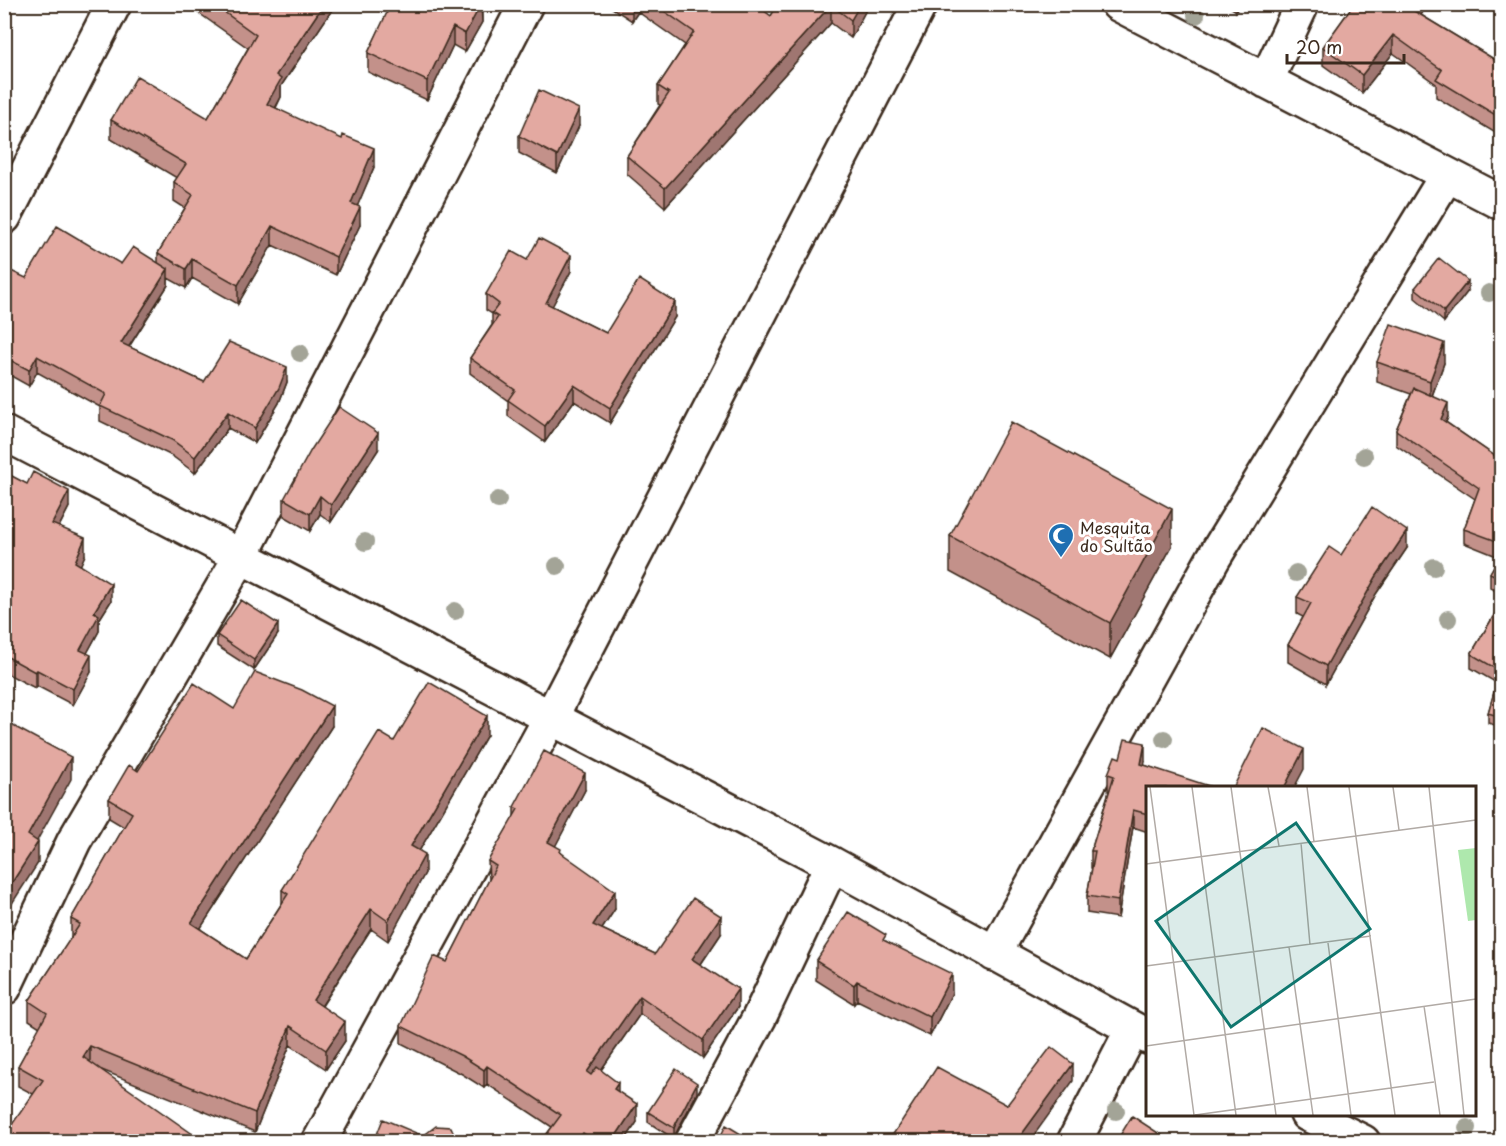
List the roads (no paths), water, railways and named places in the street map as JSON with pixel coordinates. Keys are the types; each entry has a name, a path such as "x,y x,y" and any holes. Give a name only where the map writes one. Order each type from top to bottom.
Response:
{"street":[{"path":"4,217 114,4"},
{"path":"4,988 74,841 241,556 526,4"},
{"path":"319,1142 551,717 920,4"},
{"path":"1118,4 1502,203"},
{"path":"1266,81 1302,4"},
{"path":"994,954 1213,559 1447,175"},
{"path":"4,434 832,864 1140,1034 1074,1142"},
{"path":"692,1142 759,1018 832,864"},
{"path":"1311,1116 1363,1142"}],"place":[{"name":"Mesquita do Sultão","path":"1061,559"}]}
